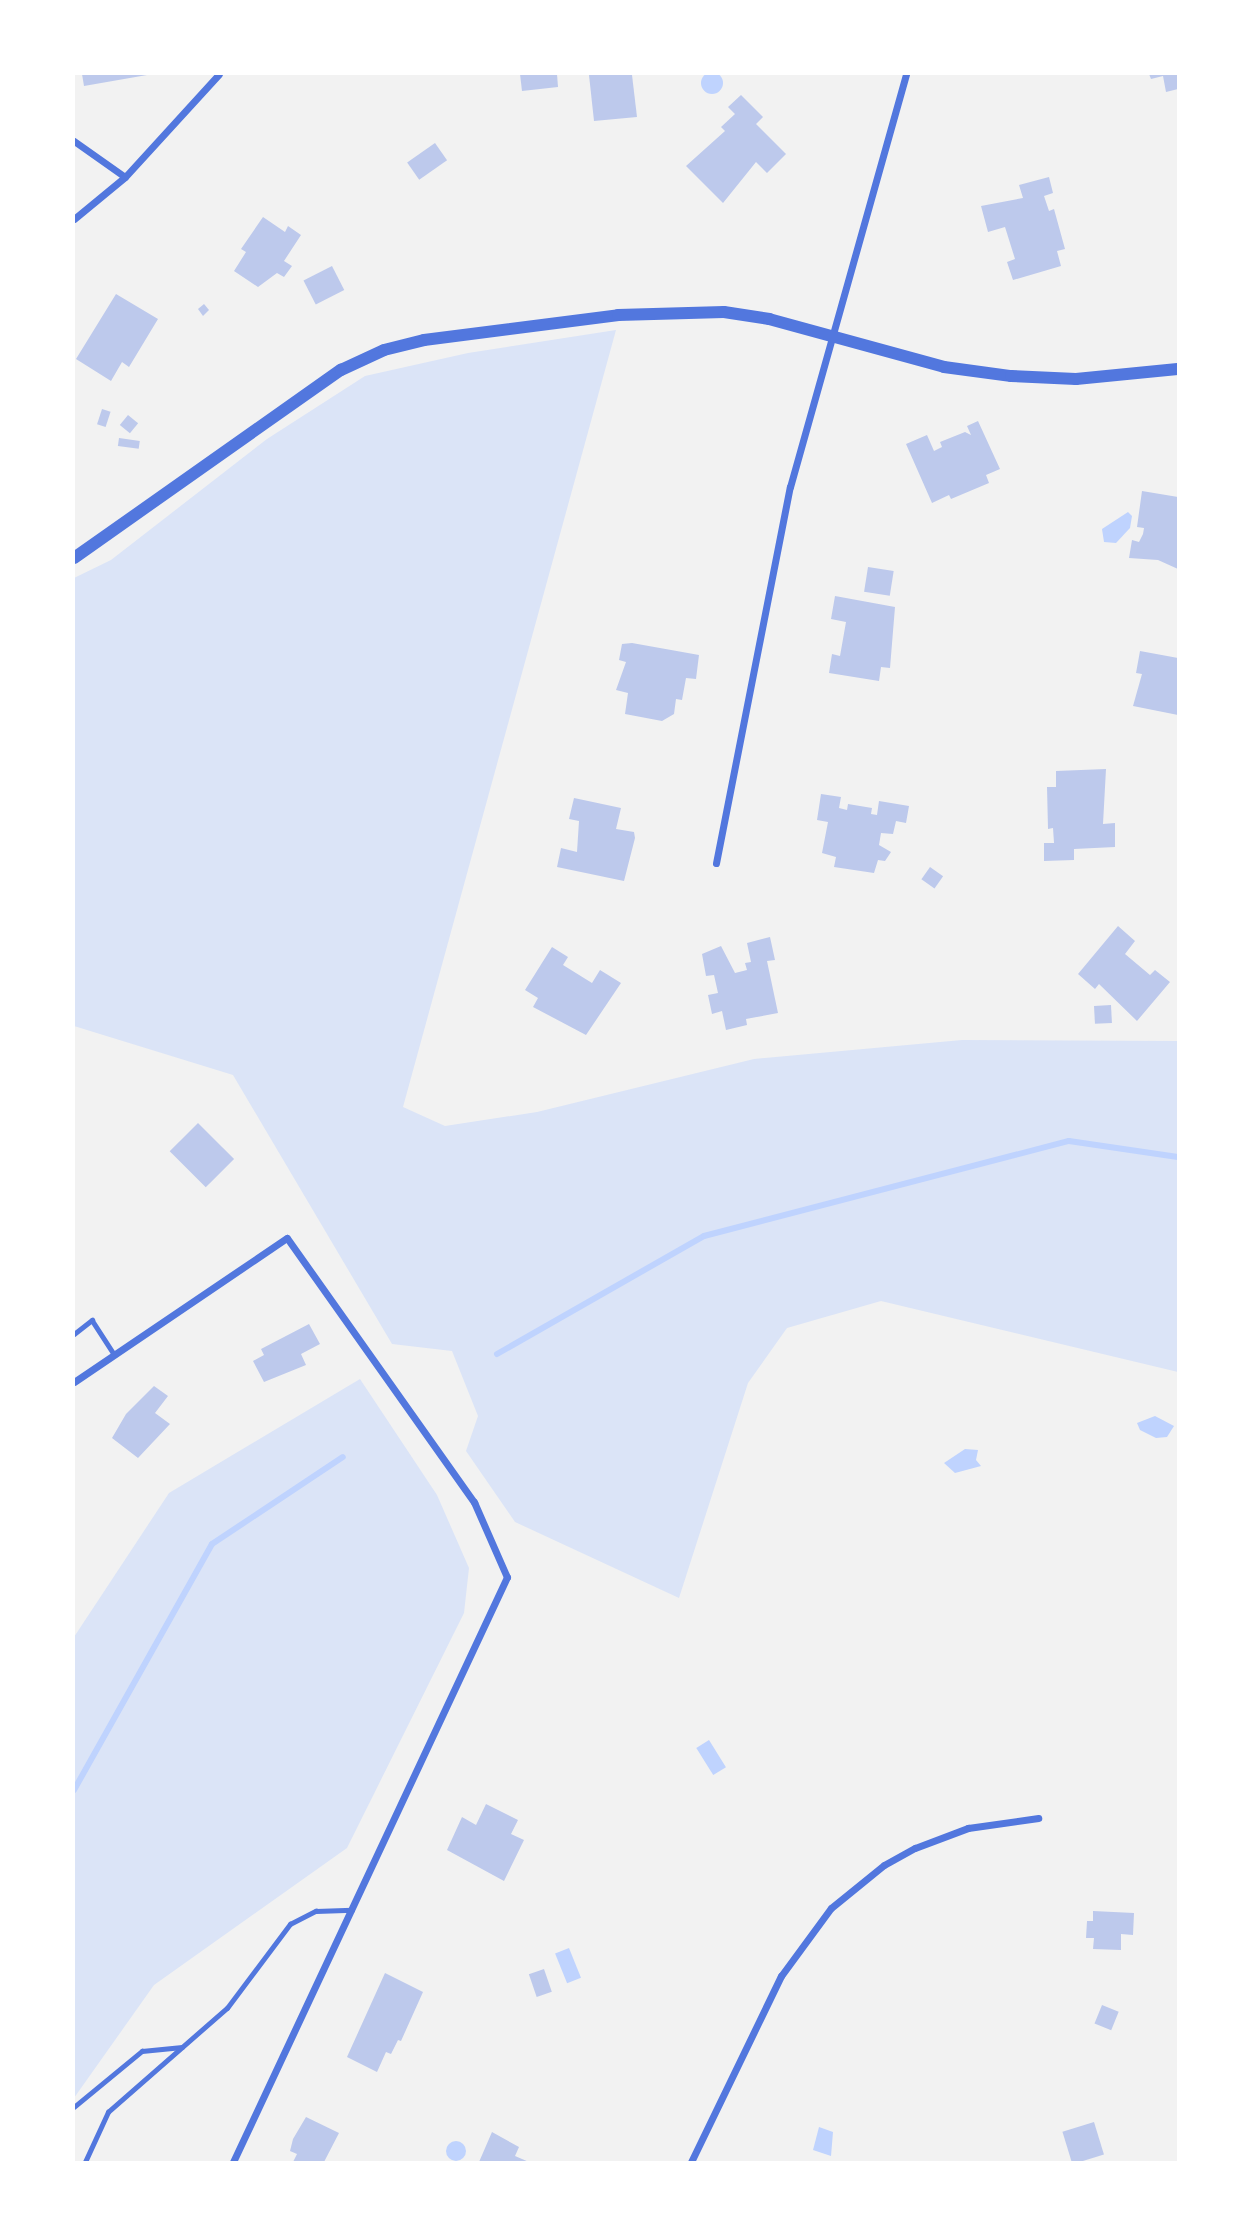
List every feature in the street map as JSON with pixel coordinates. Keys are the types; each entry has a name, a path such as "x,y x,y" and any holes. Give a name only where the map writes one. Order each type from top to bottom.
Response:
{"street":[{"path":"74,219 125,177 219,74"},
{"path":"716,863 790,487 906,74"},
{"path":"74,141 125,177"},
{"path":"74,558 136,518 292,400 384,350 472,332 677,311 724,312 832,334 944,366 1011,376 1076,379 1178,369"},
{"path":"74,1382 287,1238 474,1502 506,1577 353,1910 233,2162"},
{"path":"691,2162 781,1976 831,1908 884,1865 915,1848 968,1828 1038,1818"}],"lane":[{"path":"74,1334 92,1320 114,1354"},
{"path":"85,2162 108,2112 226,2008 290,1924 316,1911 353,1910"},
{"path":"74,2107 142,2051 183,2047"}],"shaded area":[{"path":"616,330 403,1107 445,1126 537,1112 754,1059 962,1040 1178,1041 1178,1372 881,1301 787,1328 748,1383 679,1598 515,1522 466,1451 478,1416 452,1351 392,1344 233,1075 74,1026 74,578 111,560 267,439 365,376 468,353"},
{"path":"360,1379 437,1495 469,1568 464,1613 347,1848 154,1985 74,2098 74,1637 169,1493"}],"water":[{"path":"712,72 720,75 723,83 720,91 712,94 704,91 701,83 704,75"},
{"path":"1128,512 1132,516 1130,528 1116,543 1104,542 1102,529"},
{"path":"1155,1416 1174,1426 1167,1437 1156,1438 1140,1430 1137,1423"},
{"path":"965,1449 978,1450 976,1460 981,1466 955,1473 944,1463"},
{"path":"709,1740 726,1767 713,1775 696,1748"},
{"path":"569,1948 581,1978 567,1983 555,1954"},
{"path":"819,2127 833,2132 831,2156 813,2150"},
{"path":"456,2141 463,2144 466,2151 463,2158 456,2161 449,2158 446,2151 449,2144"}],"building":[{"path":"82,74 147,74 147,75 84,86"},
{"path":"520,74 557,74 558,87 522,91"},
{"path":"1149,74 1178,74 1178,89 1166,92 1163,76 1151,79"},
{"path":"589,75 632,75 637,117 594,121"},
{"path":"741,95 763,117 756,124 786,154 767,173 756,162 723,203 686,166 725,131 721,127 735,114 728,107"},
{"path":"435,143 447,160 419,180 407,163"},
{"path":"1049,177 1053,193 1044,196 1049,211 1054,209 1065,249 1057,251 1061,266 1013,280 1007,262 1015,259 1005,227 988,232 981,206 1023,198 1019,185"},
{"path":"263,217 285,232 288,226 301,235 284,261 292,266 284,277 277,273 258,287 234,271 246,252 241,249"},
{"path":"332,266 344,290 316,305 303,281"},
{"path":"116,294 158,319 129,367 122,362 111,381 76,359"},
{"path":"204,304 209,310 203,316 198,309"},
{"path":"102,409 111,412 106,427 97,424"},
{"path":"128,415 138,423 130,433 120,425"},
{"path":"978,421 1000,469 986,475 989,483 951,499 949,495 932,503 906,444 927,435 934,451 942,447 940,442 965,432 971,435 967,426"},
{"path":"119,438 140,441 139,449 118,446"},
{"path":"1142,491 1178,497 1178,569 1158,560 1129,558 1132,540 1139,542 1143,534 1144,528 1137,527"},
{"path":"868,567 894,571 890,596 864,592"},
{"path":"835,596 895,607 890,668 881,667 879,681 829,673 832,654 840,656 846,622 831,619"},
{"path":"632,643 699,655 696,679 686,678 682,700 676,699 674,714 662,721 625,714 628,693 616,690 626,662 619,660 622,644"},
{"path":"1140,651 1178,658 1178,715 1133,706 1142,674 1136,673"},
{"path":"1106,769 1103,824 1115,823 1115,847 1074,849 1074,860 1044,861 1044,843 1054,843 1053,828 1048,829 1047,787 1056,787 1056,771"},
{"path":"821,794 841,797 839,808 847,810 848,804 872,808 871,814 877,815 879,801 909,806 906,823 896,821 893,834 881,833 879,845 891,852 885,861 878,860 874,873 834,867 836,857 822,853 828,822 817,820"},
{"path":"574,798 621,808 616,829 634,832 635,838 624,881 557,867 561,848 577,852 579,821 569,819"},
{"path":"930,867 943,876 935,888 921,879"},
{"path":"1118,926 1135,941 1125,954 1150,975 1155,970 1170,982 1137,1021 1099,984 1095,989 1078,974"},
{"path":"770,937 775,960 767,961 778,1013 746,1019 747,1025 726,1030 722,1011 712,1014 708,995 718,993 714,975 706,976 702,954 721,946 735,973 747,970 745,963 751,962 747,943"},
{"path":"552,947 568,957 563,965 592,983 600,970 621,983 586,1035 533,1007 538,998 525,990"},
{"path":"1111,1005 1112,1023 1095,1024 1094,1006"},
{"path":"198,1123 234,1159 206,1187 170,1151"},
{"path":"309,1324 320,1344 301,1354 306,1365 264,1382 253,1361 264,1355 261,1349"},
{"path":"154,1386 168,1396 155,1413 170,1424 138,1458 112,1438 126,1414"},
{"path":"486,1804 518,1820 511,1834 524,1840 504,1881 447,1850 462,1817 476,1825"},
{"path":"1093,1911 1134,1913 1133,1935 1121,1934 1121,1950 1093,1949 1094,1938 1086,1938 1087,1921 1093,1921"},
{"path":"544,1969 552,1992 537,1997 529,1974"},
{"path":"385,1973 423,1992 401,2041 398,2040 391,2054 386,2052 377,2072 347,2057"},
{"path":"1102,2005 1119,2012 1111,2030 1095,2024"},
{"path":"306,2117 339,2133 324,2162 293,2162 297,2154 290,2151 293,2139"},
{"path":"1094,2122 1104,2155 1072,2162 1062,2132"},
{"path":"492,2132 519,2147 515,2156 529,2162 479,2162"}],"waterway":[{"path":"497,1354 704,1236 1069,1141 1178,1157"},
{"path":"74,1790 212,1544 343,1457"}]}
